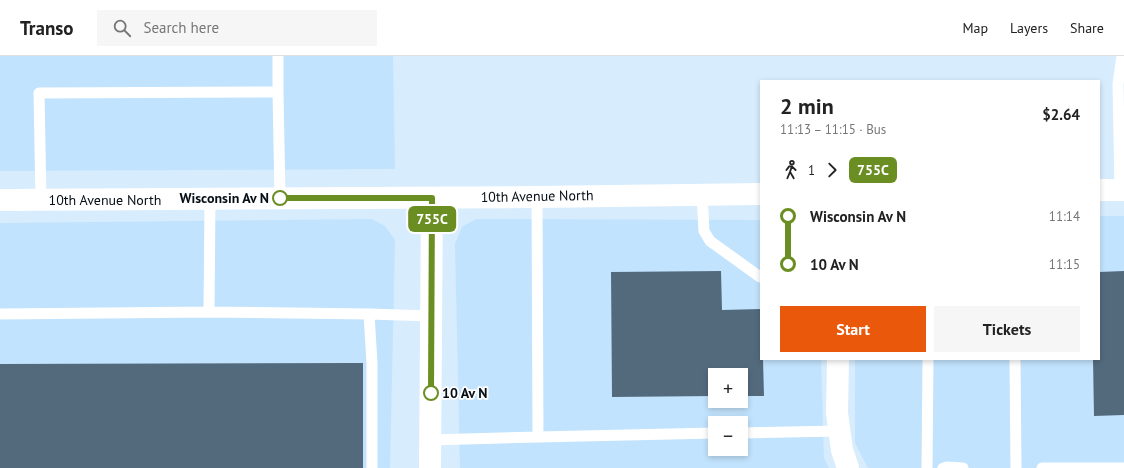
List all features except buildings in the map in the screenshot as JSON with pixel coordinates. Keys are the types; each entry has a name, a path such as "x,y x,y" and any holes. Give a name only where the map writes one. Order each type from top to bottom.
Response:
{"street":[{"name":"10th Avenue North","path":"0,200 432,198 760,194"},
{"path":"430,468 432,198"},
{"path":"838,360 837,413 842,450 848,468"}],"lane":[{"path":"278,56 280,198"},
{"path":"1114,190 1118,84 1122,56"},
{"path":"41,200 40,92 278,92"},
{"path":"702,194 704,231 710,241 760,277"},
{"path":"537,197 538,437"},
{"path":"209,312 210,199"},
{"path":"0,314 209,312 431,316"},
{"path":"369,314 372,363 372,468"},
{"path":"927,468 928,360"},
{"path":"1015,360 1016,468"},
{"path":"748,433 839,431"},
{"path":"430,440 708,433"},
{"path":"943,468 963,468"},
{"path":"1042,468 1124,468"}],"shaded area":[{"path":"0,56 393,56 395,169 0,171"},
{"path":"1100,216 1124,216 1124,468 868,468 855,443 855,360 1100,360"},
{"path":"372,219 385,226 395,240 390,468 0,468 0,223"},
{"path":"476,219 760,220 760,360 821,360 824,458 829,468 460,468 455,244 462,227"}],"bus line":[{"name":"755C","path":"280,198 432,198 431,393"}],"place":[{"name":"Wisconsin Av N","path":"280,198"},
{"name":"10 Av N","path":"431,393"}]}
